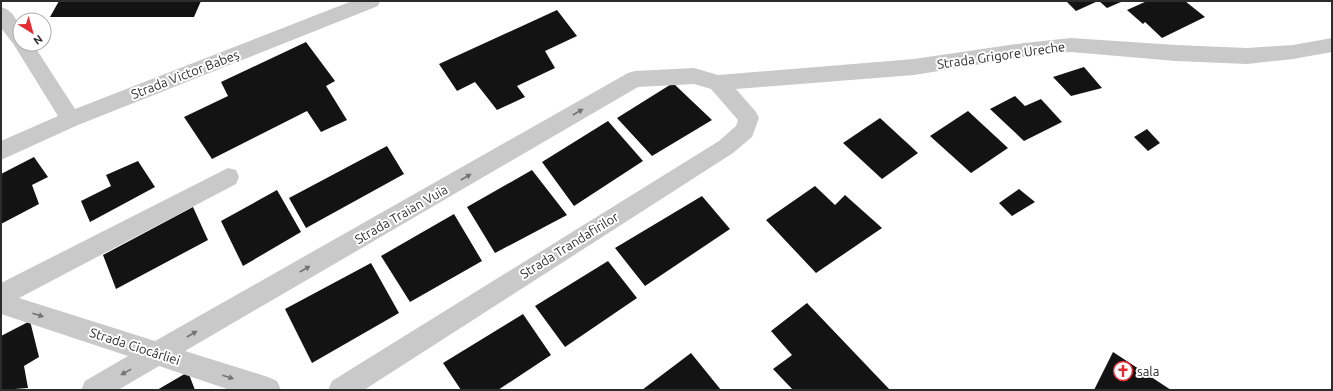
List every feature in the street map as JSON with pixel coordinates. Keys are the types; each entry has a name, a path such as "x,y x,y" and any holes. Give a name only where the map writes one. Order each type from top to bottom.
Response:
{"street":[{"path":"4,1 1,13 12,29"},
{"name":"Strada Victor Babeș","path":"1,151 71,119 371,1"},
{"name":"Strada Grigore Ureche","path":"718,83 914,67 1024,50 1071,45 1176,54 1247,56 1293,52 1332,45"},
{"path":"28,52 71,119"},
{"name":"Strada Traian Vuia","path":"94,390 635,79 694,76 718,83"},
{"name":"Strada Trandafirilor","path":"341,390 726,147 745,130 749,118 718,83"},
{"path":"4,304 228,177"},
{"name":"Strada Ciocârliei","path":"4,304 268,390"}],"building":[{"path":"59,1 201,1 194,17 52,17 52,13"},
{"path":"1066,1 1098,1 1076,11"},
{"path":"1099,1 1120,1 1121,2 1107,8"},
{"path":"1147,1 1185,1 1205,17 1162,38 1145,22 1143,24 1127,10"},
{"path":"557,10 577,36 545,51 555,68 517,86 525,97 497,110 475,82 457,91 439,64"},
{"path":"306,42 335,81 326,86 347,120 321,132 307,111 212,159 184,117 228,96 221,82"},
{"path":"1084,67 1102,88 1071,96 1053,77"},
{"path":"673,83 712,120 652,156 617,118"},
{"path":"1015,96 1025,106 1041,99 1062,122 1024,141 990,109"},
{"path":"968,111 1008,148 971,173 930,136"},
{"path":"880,118 918,153 882,179 843,143"},
{"path":"608,121 643,161 574,206 542,162"},
{"path":"1147,129 1160,143 1148,151 1134,137"},
{"path":"387,146 404,174 306,228 289,198"},
{"path":"34,157 48,177 32,185 39,204 1,224 1,174"},
{"path":"138,161 155,187 90,222 81,201 111,186 106,175"},
{"path":"532,170 567,215 495,253 467,207"},
{"path":"815,186 835,205 845,195 882,228 816,273 766,220"},
{"path":"1019,189 1035,202 1012,216 999,203"},
{"path":"277,190 301,232 243,266 221,221"},
{"path":"702,196 730,229 645,286 615,248"},
{"path":"193,207 208,240 116,289 103,255"},
{"path":"454,214 482,261 410,302 381,256"},
{"path":"608,261 637,298 565,347 535,306"},
{"path":"371,263 399,313 312,363 285,309"},
{"path":"807,303 890,390 793,390 773,369 792,355 771,331"},
{"path":"523,314 551,355 498,390 461,390 443,363"},
{"path":"30,321 39,357 24,366 28,388 1,390 1,336"},
{"name":"sala","path":"1113,352 1171,390 1094,390"},
{"path":"691,353 721,390 642,390"},
{"path":"188,372 195,390 157,390"}],"place":[{"name":"sala","path":"1123,371"}]}
